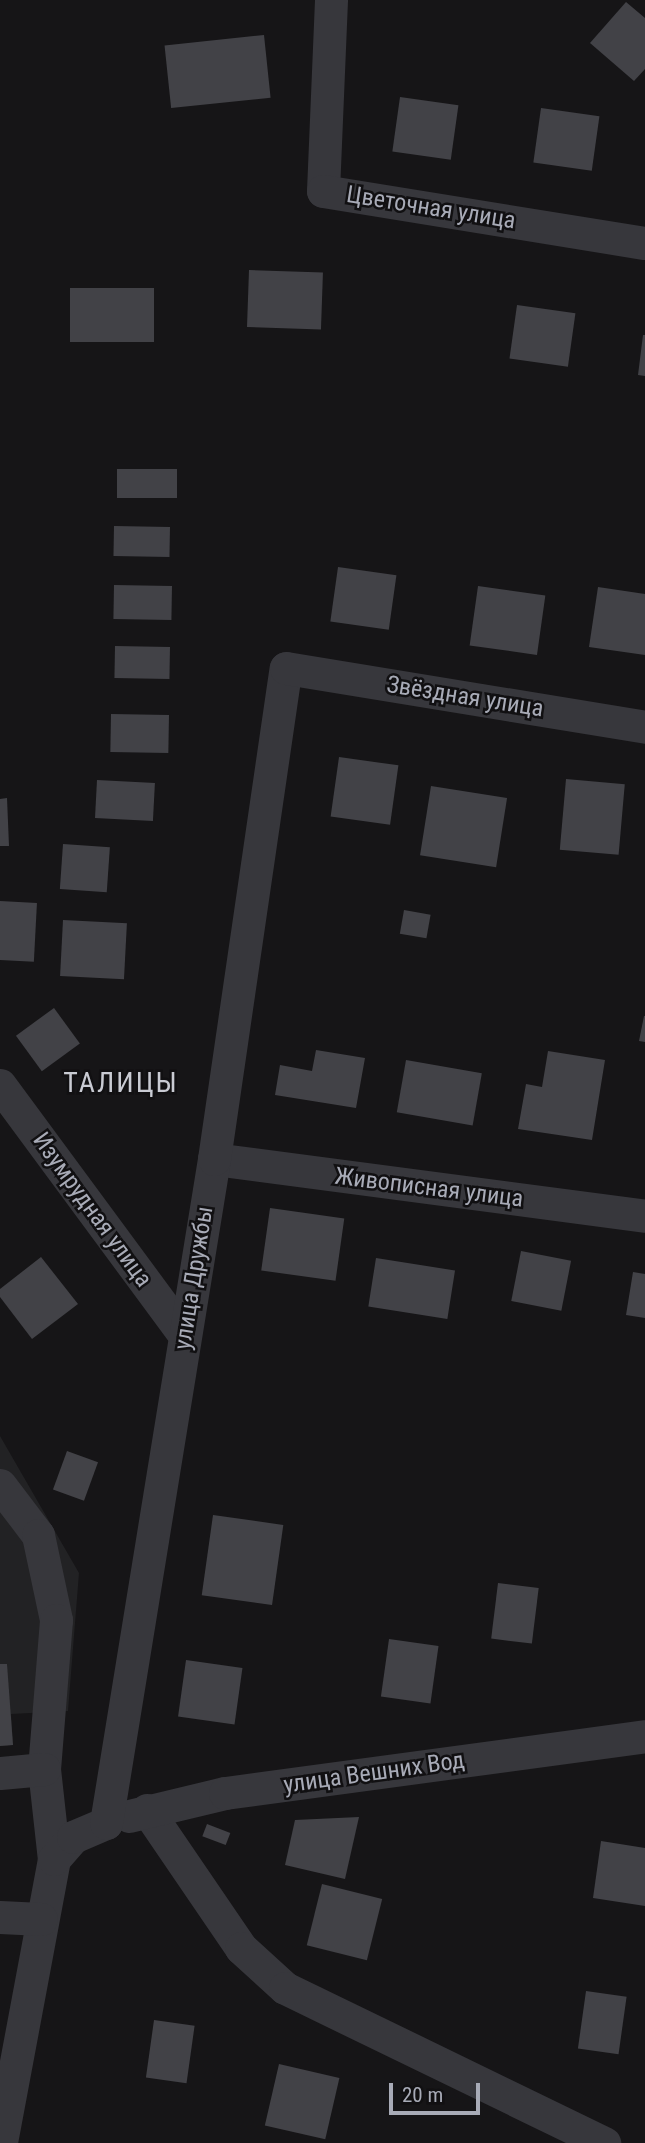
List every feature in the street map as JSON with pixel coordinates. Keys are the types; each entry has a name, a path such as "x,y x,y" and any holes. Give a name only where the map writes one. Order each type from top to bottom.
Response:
{"street":[{"name":"Цветочная улица","path":"331,0 323,191 645,243"},
{"name":"Звёздная улица","path":"286,668 645,727"},
{"name":"улица Дружбы","path":"106,1823 214,1159 286,668"},
{"name":"Изумрудная улица","path":"0,1085 184,1335"},
{"name":"Живописная улица","path":"214,1159 645,1216"},
{"path":"0,1485 38,1535 55,1620 44,1769 54,1859 1,2143"},
{"name":"улица Вешних Вод","path":"106,1823 148,1810 225,1793 645,1736"},
{"path":"0,1773 44,1769"},
{"path":"148,1810 241,1948 285,1988 604,2143"},
{"path":"54,1859 73,1837 106,1823"},
{"path":"0,1917 41,1919"}],"shaded area":[{"path":"0,1436 79,1573 68,1711 11,1714 13,1745 0,1746"}],"building":[{"path":"626,2 645,18 645,69 634,81 590,43"},
{"path":"264,35 271,98 171,108 165,45"},
{"path":"400,97 458,105 451,160 392,151"},
{"path":"541,108 599,116 592,171 533,162"},
{"path":"249,270 323,273 321,330 247,327"},
{"path":"70,288 154,288 154,342 70,342"},
{"path":"517,305 575,313 568,367 509,358"},
{"path":"645,335 645,376 638,375"},
{"path":"117,469 177,469 177,498 117,498"},
{"path":"114,526 170,527 169,557 113,556"},
{"path":"338,567 396,575 389,630 330,621"},
{"path":"114,585 172,586 171,620 113,619"},
{"path":"478,586 545,595 537,655 470,645"},
{"path":"598,587 645,594 645,655 589,647"},
{"path":"115,646 170,647 169,679 114,678"},
{"path":"111,714 169,715 168,753 110,752"},
{"path":"339,757 398,765 390,825 331,816"},
{"path":"566,779 625,784 619,855 560,850"},
{"path":"97,780 155,783 153,821 95,818"},
{"path":"431,786 507,798 496,867 420,855"},
{"path":"7,798 9,846 0,846 0,799"},
{"path":"63,844 110,847 107,892 60,889"},
{"path":"0,901 37,903 34,962 0,960"},
{"path":"404,910 431,915 426,938 400,934"},
{"path":"63,920 127,923 124,979 60,976"},
{"path":"54,1008 80,1044 42,1071 16,1036"},
{"path":"645,1016 645,1042 639,1041"},
{"path":"316,1050 365,1058 356,1108 275,1095 280,1065 312,1071"},
{"path":"548,1051 605,1060 592,1140 518,1129 526,1084 542,1087"},
{"path":"406,1060 482,1073 473,1126 397,1112"},
{"path":"270,1208 344,1218 336,1281 261,1270"},
{"path":"521,1251 571,1261 561,1311 511,1301"},
{"path":"41,1257 78,1304 32,1339 0,1297 0,1289"},
{"path":"376,1258 455,1271 447,1319 368,1306"},
{"path":"633,1272 645,1274 645,1318 626,1315"},
{"path":"67,1451 98,1462 84,1501 53,1490"},
{"path":"213,1515 283,1525 272,1605 202,1595"},
{"path":"498,1583 539,1588 532,1644 491,1639"},
{"path":"389,1639 439,1646 430,1703 381,1696"},
{"path":"186,1660 242,1668 235,1724 178,1716"},
{"path":"0,1664 7,1664 13,1745 0,1746"},
{"path":"359,1817 345,1879 285,1865 295,1820"},
{"path":"207,1824 230,1833 226,1845 202,1836"},
{"path":"601,1841 645,1848 645,1906 593,1898"},
{"path":"322,1884 382,1899 367,1960 307,1945"},
{"path":"586,1991 627,1997 619,2054 578,2048"},
{"path":"154,2020 195,2026 187,2083 146,2077"},
{"path":"279,2064 339,2078 325,2139 265,2125"}],"district":[{"name":"ТАЛИЦЫ","path":"121,1083"}]}
